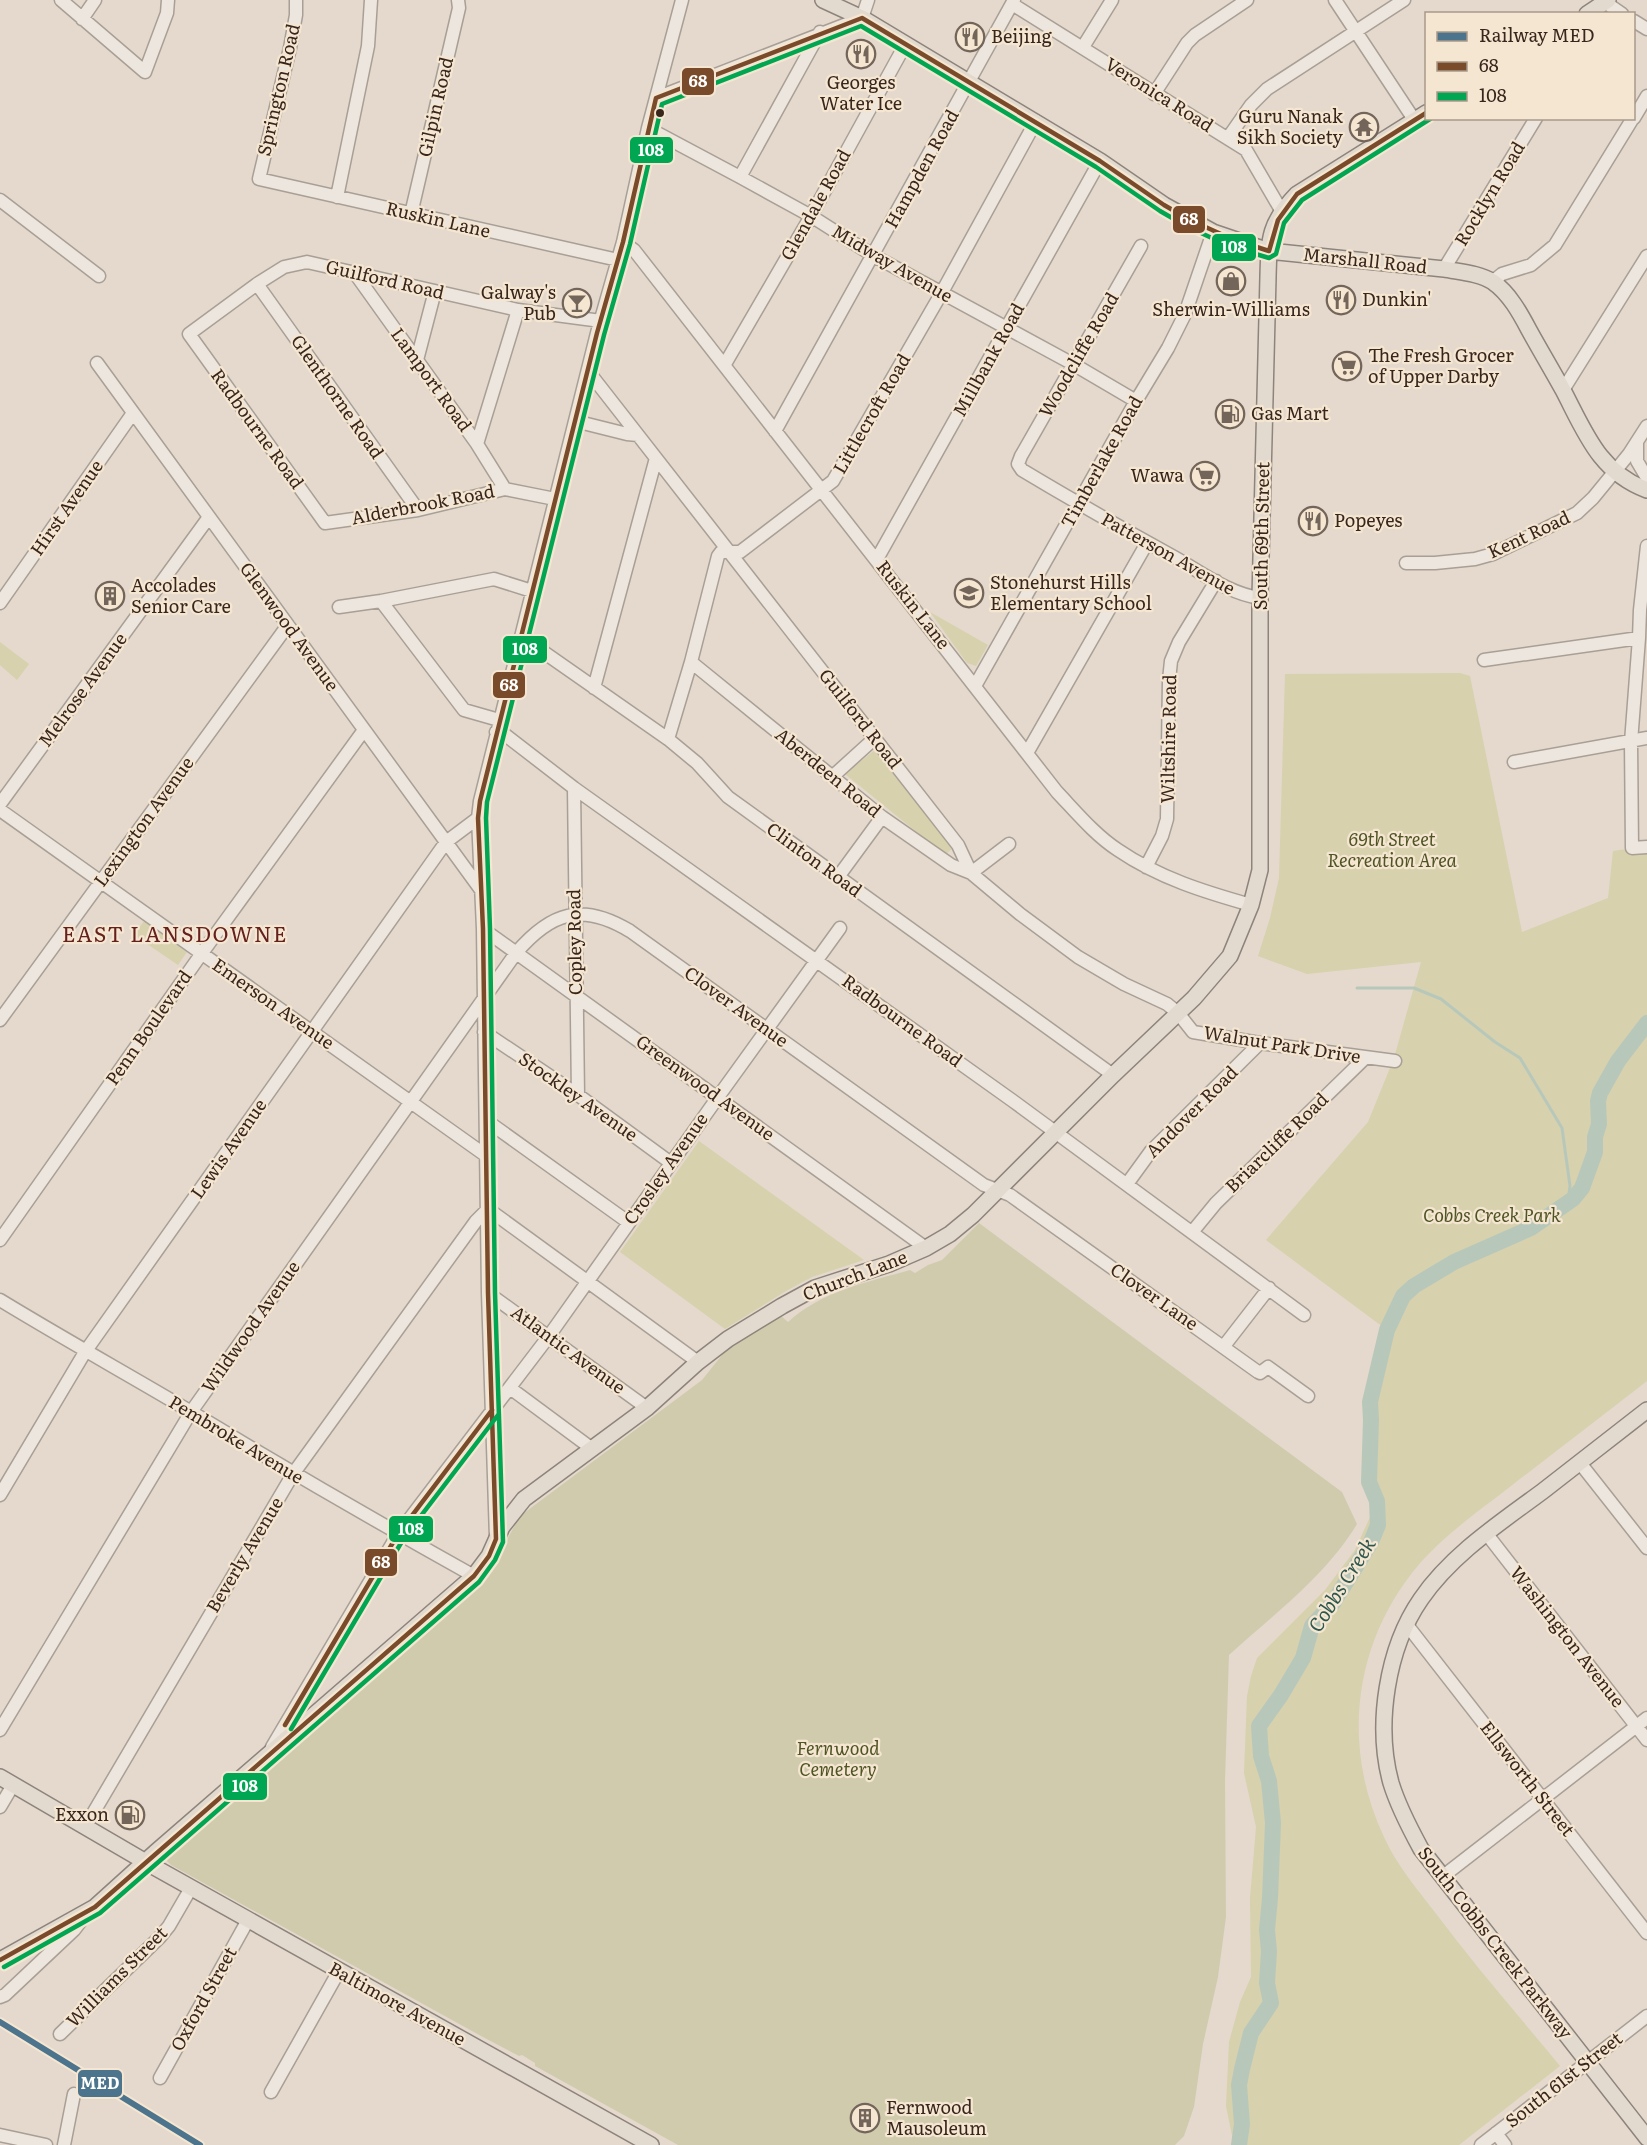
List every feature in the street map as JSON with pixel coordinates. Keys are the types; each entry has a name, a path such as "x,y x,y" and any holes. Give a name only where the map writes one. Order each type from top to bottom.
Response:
{"main road":[{"name":"Marshall Road","path":"823,0 862,18 1036,121 1101,161 1164,205 1213,232 1269,251 1469,273 1492,282 1517,308 1563,390 1587,439 1615,471 1633,484 1647,489"},
{"path":"1590,12 1604,4"},
{"name":"South 69th Street","path":"1178,1013 1230,956 1251,905 1260,870 1260,598 1269,251 1273,228 1281,210 1297,194 1421,117"},
{"name":"Church Lane","path":"0,1960 89,1911 107,1898 144,1862 474,1576 489,1556 510,1516 524,1499 647,1408 698,1362 728,1339 782,1305 815,1288 889,1264 926,1248 950,1234 973,1215 1178,1013"},
{"name":"South Cobbs Creek Parkway","path":"1647,1410 1486,1533 1441,1574 1420,1600 1407,1625 1394,1660 1384,1720 1386,1755 1398,1803 1421,1849 1647,2138"},
{"name":"Baltimore Avenue","path":"7,1781 144,1862 651,2145"}],"street":[{"path":"61,0 145,72 167,13 168,0"},
{"path":"82,19 94,0"},
{"name":"Springton Road","path":"259,179 290,48 296,15 296,0"},
{"path":"336,197 368,46 371,0"},
{"name":"Gilpin Road","path":"411,214 459,0"},
{"path":"496,1539 488,1293 489,1209 483,929 478,818 480,801 555,499 623,242 648,128 682,0"},
{"path":"656,98 820,32 862,18 868,0"},
{"path":"1083,47 1112,0"},
{"path":"1154,94 1187,43 1206,26 1247,0"},
{"path":"1335,0 1354,31 1421,117"},
{"path":"1227,138 1251,105 1267,89 1404,0"},
{"name":"Veronica Road","path":"1013,2 1154,94 1246,150 1281,210"},
{"name":"Hampden Road","path":"775,431 1013,2"},
{"path":"1604,4 1618,12"},
{"path":"740,177 820,32"},
{"name":"Glendale Road","path":"725,364 811,216 905,45"},
{"path":"1635,115 1647,96"},
{"name":"Rocklyn Road","path":"1444,270 1535,120"},
{"path":"1492,282 1502,274 1531,265 1555,245 1632,120"},
{"name":"Littlecroft Road","path":"728,551 740,552 833,482 941,294 1036,121"},
{"name":"Midway Avenue","path":"648,128 811,216 874,256 1073,364 1136,401"},
{"name":"Millbank Road","path":"877,559 1101,161"},
{"name":"Ruskin Lane","path":"259,179 618,260"},
{"path":"0,200 99,276"},
{"name":"Timberlake Road","path":"975,686 1168,348 1185,314 1213,232"},
{"name":"Ruskin Lane","path":"623,242 634,250 725,364 1057,792 1116,849 1146,867 1194,888 1251,905"},
{"name":"Woodcliffe Road","path":"1018,464 1138,251"},
{"path":"1563,390 1647,256"},
{"name":"Guilford Road","path":"189,334 284,267 307,262 518,310 601,321"},
{"name":"Lamport Road","path":"354,272 477,444 505,489"},
{"name":"Glenthorne Road","path":"257,284 417,510"},
{"path":"417,360 435,291"},
{"path":"477,444 518,310"},
{"name":"Radbourne Road","path":"189,334 326,523"},
{"name":"Glenwood Avenue","path":"97,363 481,890"},
{"name":"Guilford Road","path":"588,371 958,845 971,873 1020,914 1078,957 1124,984 1167,1004 1178,1013"},
{"name":"Hirst Avenue","path":"0,603 134,413"},
{"path":"575,421 638,435"},
{"name":"Kent Road","path":"1406,563 1435,564 1475,559 1493,554 1577,513 1593,498 1615,471 1647,426"},
{"path":"1637,442 1637,461 1647,478"},
{"path":"594,688 656,458"},
{"name":"Patterson Avenue","path":"1018,464 1022,470 1147,543 1245,596 1260,598"},
{"name":"Alderbrook Road","path":"326,523 417,510 505,489 555,499"},
{"name":"Melrose Avenue","path":"0,804 209,517"},
{"path":"1027,753 1147,543"},
{"path":"1647,546 1631,742 1632,848 1647,847"},
{"path":"668,739 691,662 718,556 721,552 728,551"},
{"path":"339,607 494,579 532,591"},
{"name":"Wiltshire Road","path":"1146,867 1162,836 1167,819 1171,661 1179,642 1216,581"},
{"name":"Radbourne Road","path":"381,601 464,710 497,726 504,734 574,788 1056,1132 1304,1315"},
{"name":"Lexington Avenue","path":"0,1020 288,625"},
{"path":"1484,660 1640,638"},
{"name":"Clinton Road","path":"520,640 532,644 668,739 697,763 728,797 1113,1075"},
{"name":"Aberdeen Road","path":"691,662 882,817 951,865 971,873"},
{"name":"Penn Boulevard","path":"0,1240 201,953 364,730"},
{"path":"832,777 875,738"},
{"path":"1514,762 1647,738"},
{"name":"Copley Road","path":"574,788 578,1095"},
{"name":"Emerson Avenue","path":"0,810 488,1156"},
{"path":"838,877 882,817"},
{"name":"Lewis Avenue","path":"0,1495 85,1352 446,842 478,818"},
{"path":"971,873 1009,844"},
{"path":"483,999 531,936 541,927 574,913"},
{"name":"Clover Avenue","path":"574,913 608,919 630,931 984,1185 996,1190"},
{"name":"Crosley Avenue","path":"267,1755 398,1534 549,1336 670,1163 840,928"},
{"name":"Greenwood Avenue","path":"483,929 926,1248"},
{"name":"Wildwood Avenue","path":"0,1730 191,1412 483,999"},
{"name":"Walnut Park Drive","path":"1178,1013 1193,1032 1395,1061"},
{"name":"Stockley Avenue","path":"484,1032 578,1095 670,1163"},
{"name":"Andover Road","path":"1127,1184 1151,1150 1260,1043"},
{"name":"Briarcliffe Road","path":"1193,1232 1215,1203 1365,1058"},
{"path":"487,1121 628,1222"},
{"name":"Clover Lane","path":"996,1190 1010,1195 1258,1372 1270,1368 1308,1396"},
{"path":"489,1209 698,1362"},
{"name":"Beverly Avenue","path":"85,1827 293,1474 476,1221 489,1209"},
{"path":"1224,1346 1269,1288"},
{"name":"Atlantic Avenue","path":"488,1293 647,1408"},
{"name":"Pembroke Avenue","path":"0,1300 293,1474 474,1576"},
{"path":"510,1388 591,1449"},
{"path":"1580,1462 1647,1548"},
{"name":"Washington Avenue","path":"1486,1533 1647,1740"},
{"name":"Ellsworth Street","path":"1407,1625 1647,1934"},
{"path":"1442,1878 1647,1718"},
{"path":"0,1807 7,1781"},
{"name":"Williams Street","path":"60,2034 160,1937 169,1926 190,1888"},
{"path":"1,1997 74,1930 89,1911"},
{"name":"Oxford Street","path":"160,2078 248,1920"},
{"path":"271,2092 339,1971"},
{"name":"South 61st Street","path":"1481,2145 1647,2016"},
{"path":"64,2145 74,2094"},
{"path":"1496,2133 1505,2145"},
{"path":"0,2135 46,2145"}],"green space":[{"path":"930,612 988,645 976,666 967,663"},
{"path":"0,642 29,664 17,680 0,665"},
{"name":"Cobbs Creek Park","path":"1460,673 1470,676 1522,932 1608,898 1613,851 1647,846 1647,1381 1464,1522 1421,1562 1398,1592 1381,1624 1368,1658 1361,1694 1359,1729 1362,1766 1370,1802 1395,1858 1467,1954 1560,2066 1459,2145 1234,2145 1226,2106 1229,2042 1240,2002 1251,1977 1250,1898 1256,1827 1244,1773 1247,1696 1257,1658 1325,1590 1355,1550 1371,1515 1372,1500 1365,1458 1369,1382 1375,1348 1383,1327 1266,1240 1368,1122 1394,1058 1421,962 1307,974 1258,956 1279,878 1285,674"},
{"path":"876,749 954,847 945,855 845,774"},
{"path":"144,921 187,952 178,965 134,935"},
{"path":"699,1141 864,1260 812,1277 725,1329 620,1252"},
{"name":"Fernwood Cemetery","path":"979,1223 1342,1492 1357,1524 1330,1561 1314,1578 1229,1655 1225,1781 1226,1917 1218,1977 1203,2044 1194,2107 1184,2136 1175,2145 678,2145 535,2066 535,2063 522,2055 519,2056 481,2036 171,1865 163,1857 480,1581 494,1563 520,1516 702,1380 726,1350 780,1315 788,1322 801,1311 830,1295 910,1270 915,1273 942,1260"}],"waterway":[{"path":"1357,988 1414,988 1441,999 1495,1042 1520,1058 1562,1128 1570,1186 1568,1202"},
{"name":"Cobbs Creek","path":"1239,2145 1242,2124 1239,2085 1242,2069 1251,2033 1271,2003 1267,1983 1269,1951 1267,1930 1273,1823 1269,1781 1261,1756 1259,1726 1303,1658 1312,1626 1333,1603 1371,1542 1378,1525 1377,1501 1369,1482 1370,1402 1387,1330 1403,1296 1414,1286 1454,1262 1531,1228 1573,1199 1582,1188 1595,1152 1600,1093 1618,1061 1647,1023"}],"rail line":[{"name":"MED","path":"0,2022 200,2145"}],"transit line":[{"name":"68","path":"0,1960 95,1907 474,1576 489,1556 496,1539 488,1293 483,929 478,818 480,801 597,333 623,242 656,98 862,18 1100,161 1190,220 1232,239 1269,251 1278,220 1297,194 1425,114"},
{"name":"108","path":"4,1967 100,1913 479,1582 495,1560 503,1542 495,1293 487,802 604,335 630,244 662,104 861,26 1096,167 1186,226 1229,246 1269,258 1276,254 1284,223 1302,200 1428,120"},
{"name":"68","path":"285,1725 398,1534 492,1410"},
{"name":"108","path":"291,1729 404,1538 498,1415"}],"place":[{"name":"Beijing","path":"970,37"},
{"name":"Georges Water Ice","path":"861,54"},
{"name":"Guru Nanak Sikh Society","path":"1364,127"},
{"name":"Sherwin-Williams","path":"1231,281"},
{"name":"Dunkin'","path":"1341,300"},
{"name":"Galway's Pub","path":"577,303"},
{"name":"The Fresh Grocer of Upper Darby","path":"1347,366"},
{"name":"Gas Mart","path":"1230,414"},
{"name":"Wawa","path":"1205,476"},
{"name":"Popeyes","path":"1313,521"},
{"name":"Stonehurst Hills Elementary School","path":"969,593"},
{"name":"Accolades Senior Care","path":"110,596"},
{"name":"Exxon","path":"130,1815"},
{"name":"Fernwood Mausoleum","path":"865,2118"}],"district":[{"name":"EAST LANSDOWNE","path":"175,935"}],"park label":[{"name":"69th Street Recreation Area","path":"1392,850"}]}
